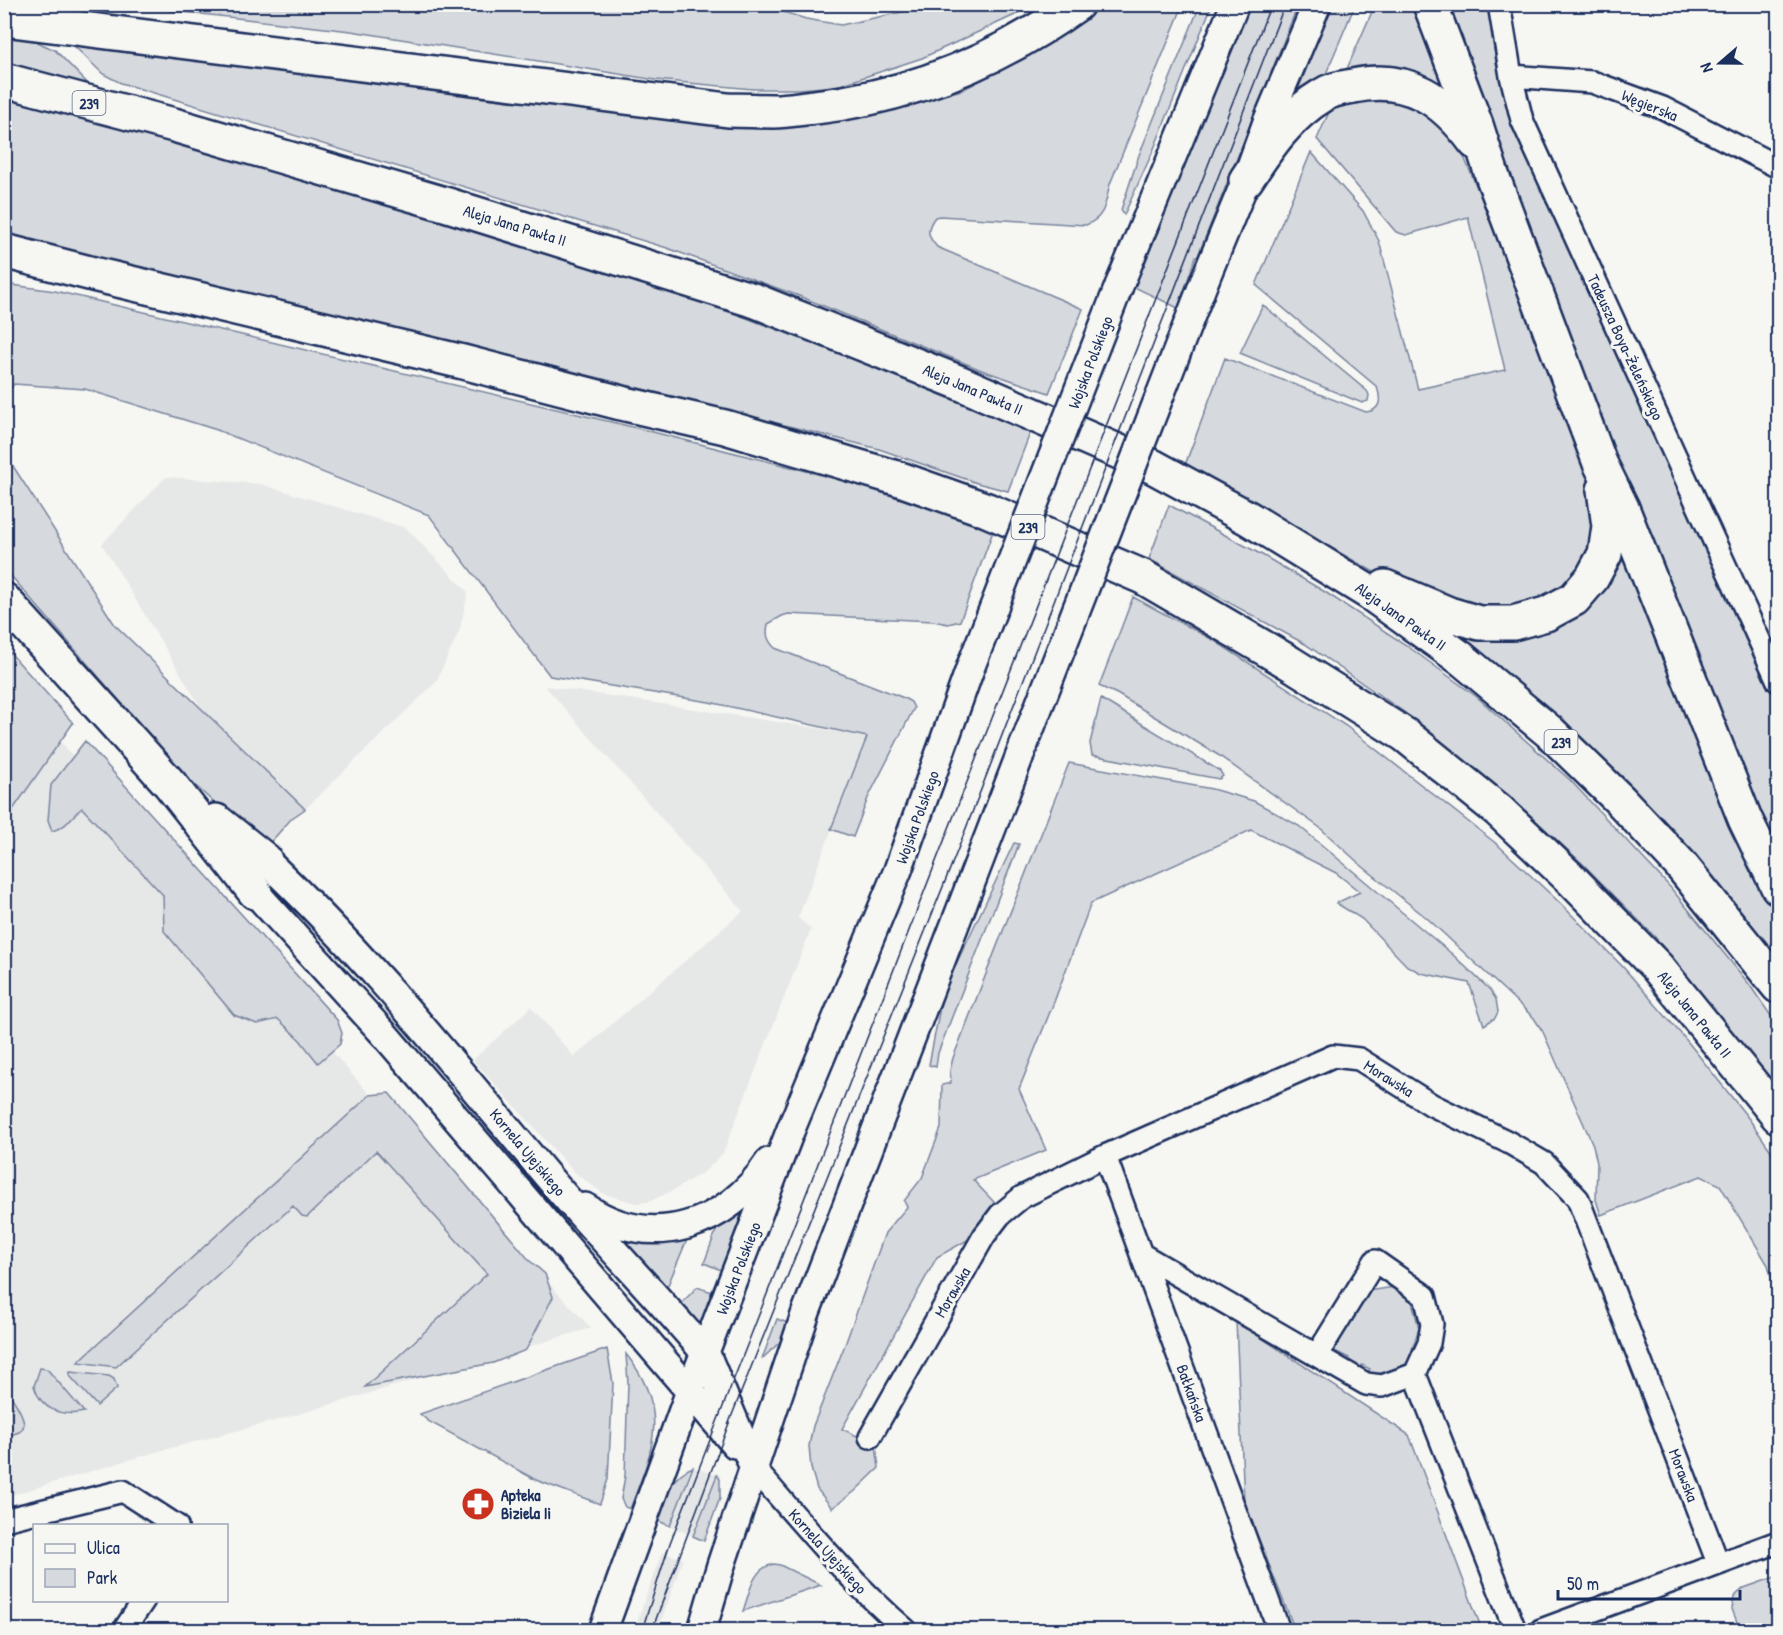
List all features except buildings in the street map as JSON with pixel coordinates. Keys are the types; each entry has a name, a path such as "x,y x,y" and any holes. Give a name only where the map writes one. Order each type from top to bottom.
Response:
{"main road":[{"path":"4,19 728,110 776,111 876,97 954,73 1014,45 1077,4"},
{"path":"1430,4 1600,462 1622,508 1745,819 1779,887"},
{"name":"Aleja Jana Pawła II","path":"4,80 174,125 448,205 756,301 958,382 1154,467 1299,548 1370,593 1462,659 1551,733 1620,800 1680,864 1779,986"},
{"path":"1246,180 1285,126 1303,109 1332,90 1364,83 1408,86 1434,100 1454,117 1474,141 1492,175"},
{"name":"Aleja Jana Pawła II","path":"4,251 725,427 900,479 987,510 1143,577 1290,663 1405,735 1498,810 1572,880 1657,967 1779,1116"},
{"path":"4,269 97,275"},
{"path":"1299,548 1408,597 1469,620 1513,623 1546,614 1574,599 1592,578 1605,554 1609,526 1600,462"},
{"path":"4,600 170,784 255,892"},
{"path":"170,784 265,860"}],"street":[{"name":"Wojska Polskiego","path":"603,1630 690,1391 791,1129 898,870 972,666 1119,286 1235,4"},
{"path":"702,1630 721,1565 807,1312 1206,277 1267,122 1317,4"},
{"name":"Tadeusza Boya-Żeleńskiego","path":"1499,4 1511,76 1522,120 1779,681"},
{"name":"Węgierska","path":"1511,76 1592,82 1663,108 1779,167"},
{"name":"Kornela Ujejskiego","path":"265,860 306,900 411,1012 557,1186 705,1354 754,1468"},
{"name":"Kornela Ujejskiego","path":"255,892 385,1035 818,1542 877,1605 906,1630"},
{"name":"Morawska","path":"870,1437 984,1236 1000,1215 1022,1197 1105,1156 1333,1056 1359,1059 1432,1105 1544,1162 1578,1199 1718,1563"},
{"path":"557,1186 600,1217 614,1223 632,1228 655,1230 688,1226 719,1212 752,1186 791,1129"},
{"name":"Bałkańska","path":"1105,1156 1279,1630"},
{"path":"1141,1254 1366,1384 1382,1386 1415,1374"},
{"path":"1317,1355 1375,1261 1425,1296 1432,1324 1429,1343 1415,1374 1515,1630"},
{"path":"4,1520 123,1491 174,1524"},
{"path":"1541,1630 1583,1623 1718,1563 1779,1542"},
{"path":"124,1630 143,1602"}],"shaded area":[{"path":"166,477 260,484 406,528 468,592 460,629 436,682 305,809 202,709 102,544"},
{"path":"4,677 370,1095 591,1328 5,1497"},
{"path":"545,686 867,736 798,918 811,929 723,1153 705,1171 674,1190 648,1202 636,1203 604,1194 574,1172 473,1060 531,1007 574,1057 743,911"},
{"path":"693,1467 717,1475 693,1536 670,1526"},
{"path":"662,1552 683,1559 658,1630 634,1630"}],"green space":[{"path":"757,4 806,19 841,25 935,5 1029,5 1015,15 922,58 837,86 753,89 656,80 351,31 121,5"},
{"path":"1100,5 1183,5 1110,184 1101,214 1086,225 940,216 935,217 929,229 931,239 937,247 1083,309 1049,393 984,371 799,296 667,248 121,83 103,74 74,46 76,44 123,52 729,127 780,126 864,115 962,90 1049,42"},
{"path":"1200,5 1212,5 1153,151 1124,215 1121,210 1139,155"},
{"path":"1246,5 1298,5 1198,256 1196,256 1178,308 1132,286 1161,225 1160,222"},
{"path":"1331,5 1355,5 1322,83 1297,93"},
{"path":"1375,5 1417,5 1457,107 1346,71"},
{"path":"1440,5 1488,5 1496,62 1510,109 1661,453 1778,700 1778,873 1742,789"},
{"path":"4,34 28,38 55,50 93,89 5,68"},
{"path":"5,97 236,159 653,282 1032,428 1008,491 977,483 879,449 524,359 5,236"},
{"path":"1408,98 1447,128 1464,157 1526,303 1587,468 1596,505 1594,538 1584,565 1571,582 1549,600 1492,616 1411,593 1185,465 1225,358 1366,412 1378,406 1377,387 1256,285 1311,152 1363,211 1379,241 1418,389 1505,370 1468,217 1406,235 1396,232 1317,139 1334,101"},
{"path":"5,284 55,291 641,429 857,484 928,508 995,526 960,621 948,624 933,621 788,614 768,624 768,637 775,648 904,698 911,702 914,708 868,798 853,837 831,829 867,737 709,702 550,676 429,515 217,430 85,389 14,384 5,396"},
{"path":"1263,305 1367,391 1368,401 1362,403 1240,353"},
{"path":"4,452 115,625 305,809 292,818 268,845 252,838 184,775 5,569"},
{"path":"1169,505 1325,592 1406,645 1477,697 1570,780 1670,887 1749,984 1778,1026 1778,1089 1655,937 1583,864 1509,796 1404,712 1305,644 1149,559"},
{"path":"1621,517 1759,882 1778,920 1778,973 1733,910 1606,763 1454,634 1510,638 1555,625"},
{"path":"1133,597 1215,641 1346,726 1498,845 1623,967 1688,1042 1749,1119 1778,1161 1778,1301 1768,1265 1720,1185 1701,1176 1601,1215 1596,1200 1597,1163 1593,1145 1543,1032 1534,1018 1428,919 1362,866 1319,827 1218,755 1117,694 1099,686"},
{"path":"5,647 73,723 5,821"},
{"path":"1101,699 1220,771 1223,776 1219,779 1092,755 1090,743"},
{"path":"85,741 337,1020 342,1033 340,1044 318,1063 300,1040 278,1019 257,1024 234,1015 164,931 163,895 82,808 66,824 52,831 48,820 51,785"},
{"path":"1069,763 1212,789 1254,801 1299,826 1452,954 1490,990 1496,999 1498,1012 1495,1018 1484,1025 1469,983 1421,973 1407,966 1362,919 1336,903 1360,892 1336,873 1251,830 1091,903 1019,1089 1046,1150 973,1180 994,1202 973,1237 937,1257 842,1429 876,1445 879,1468 854,1492 832,1508 817,1489 811,1468 809,1446 813,1426 885,1233 907,1207 904,1201 922,1178 941,1128 942,1085 951,1083 950,1070 953,1058"},
{"path":"1014,843 1019,844 938,1053 936,1067 929,1065 941,1002 948,981"},
{"path":"389,1093 530,1261 545,1274 553,1297 526,1350 493,1363 365,1387 487,1274 376,1151 307,1217 302,1216 293,1206 116,1367 78,1362 370,1095"},
{"path":"745,1205 721,1270 704,1263 719,1223"},
{"path":"622,1237 688,1237 668,1285 663,1288 621,1240"},
{"path":"697,1287 712,1292 701,1323 698,1324 680,1305"},
{"path":"1395,1287 1410,1294 1419,1328 1408,1362 1403,1368 1387,1375 1365,1377 1370,1369 1362,1365 1358,1373 1345,1366 1349,1358 1335,1351 1335,1348 1367,1291"},
{"path":"777,1319 788,1323 782,1340 762,1359"},
{"path":"1236,1321 1409,1435 1482,1630 1295,1630 1244,1502"},
{"path":"607,1349 613,1383 608,1479 600,1504 536,1480 428,1421 420,1414"},
{"path":"626,1354 640,1374 649,1394 654,1430 651,1449 630,1509 625,1507 621,1499 625,1476 628,1383"},
{"path":"40,1368 47,1369 84,1412 60,1412 53,1410 42,1401 34,1386"},
{"path":"70,1372 109,1376 114,1379 117,1388 97,1406 70,1376"},
{"path":"9,1393 21,1413 24,1424 23,1429 19,1432 5,1436 5,1397"},
{"path":"693,1467 670,1526 654,1519 673,1482"},
{"path":"717,1475 720,1479 720,1498 704,1541 693,1536"},
{"path":"774,1564 821,1585 743,1611 756,1576 767,1566"},
{"path":"1775,1577 1778,1578 1778,1630 1740,1630 1732,1609 1734,1597 1744,1588"}],"tram line":[{"path":"642,1630 670,1543 1271,4"},
{"path":"652,1630 732,1415 958,849 1285,4"}],"place":[{"name":"Apteka Biziela Ii","path":"478,1504"}]}
